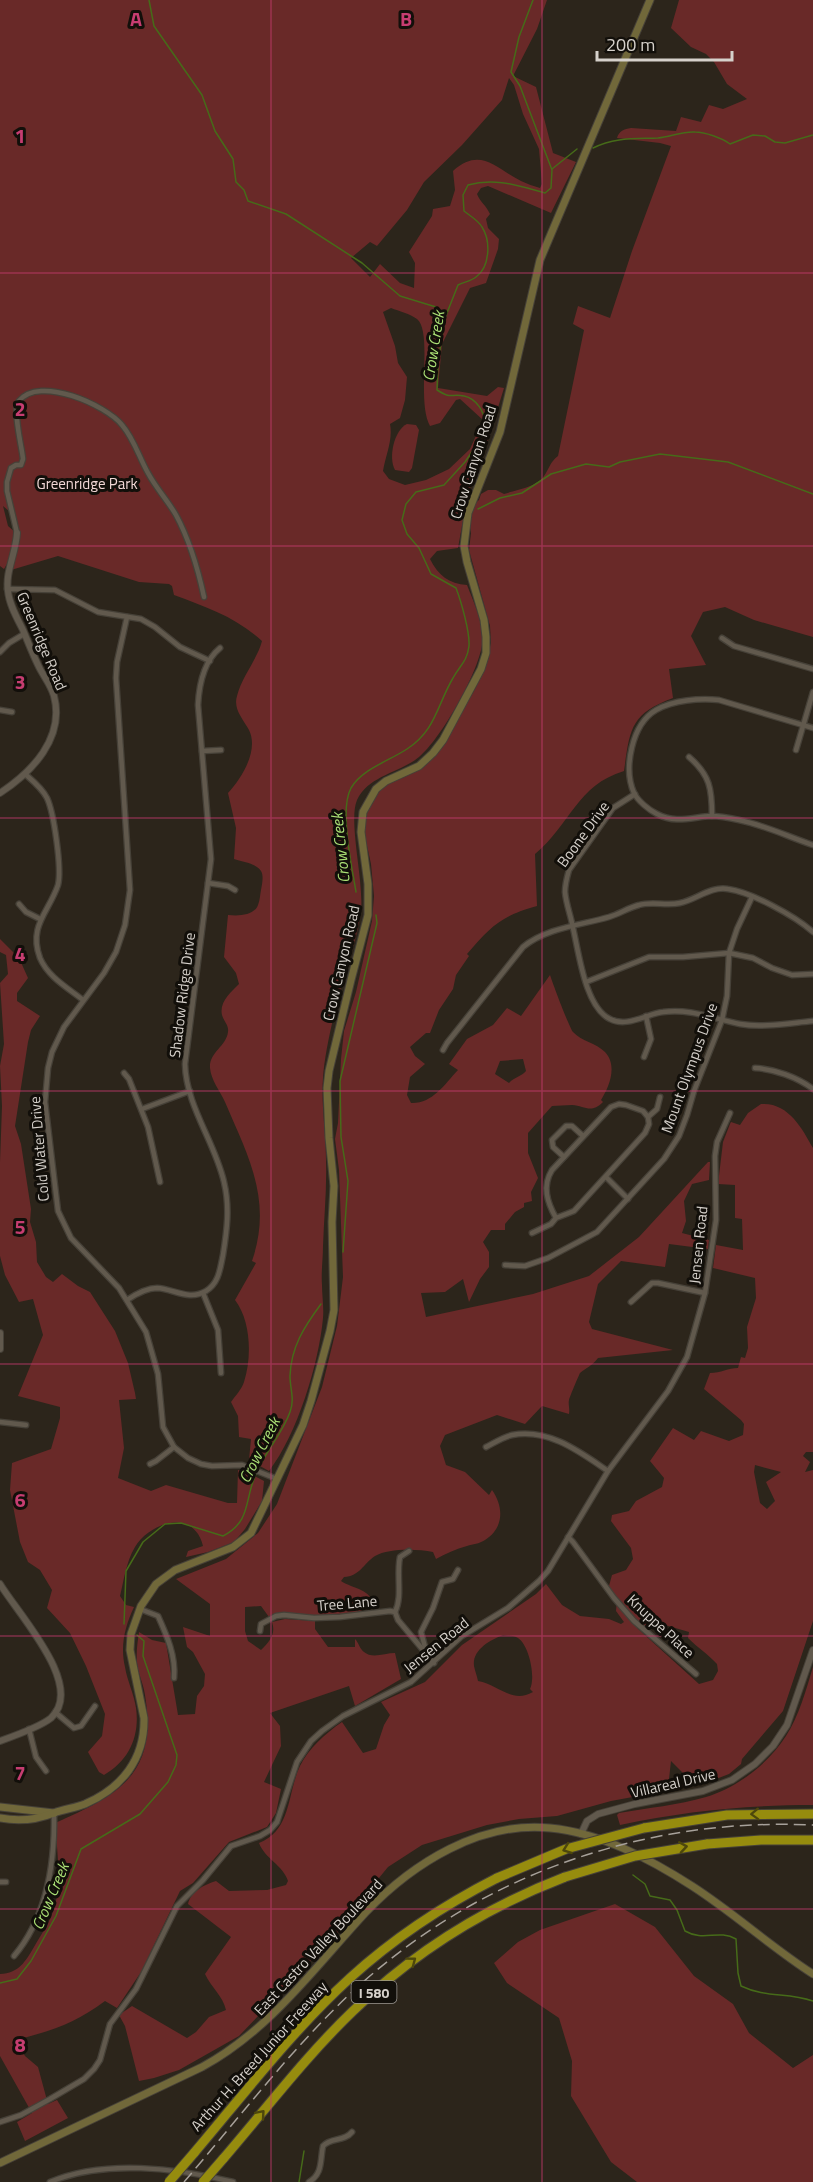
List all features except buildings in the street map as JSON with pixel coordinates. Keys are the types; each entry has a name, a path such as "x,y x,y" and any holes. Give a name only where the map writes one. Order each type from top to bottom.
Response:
{"highway":[{"name":"Arthur H. Breed Junior Freeway","path":"169,2182 304,2025 351,1977 420,1923 463,1896 497,1878 566,1849 644,1828 727,1815 813,1814"},
{"name":"I 580","path":"203,2182 327,2038 386,1982 425,1951 469,1923 522,1895 565,1877 635,1856 707,1844 771,1839 813,1840"}],"main road":[{"name":"Crow Canyon Road","path":"0,1818 37,1820 86,1804 109,1792 122,1781 134,1763 143,1737 144,1718 130,1650 131,1634 140,1609 156,1584 175,1570 241,1543 256,1526 303,1425 333,1320 334,1186 328,1138 327,1088 329,1071 368,915 368,884 361,832 363,812 376,789 386,781 418,766 433,753 443,740 482,669 486,653 484,620 464,546 468,513 500,432 540,260 650,0"},
{"name":"Crow Canyon Road","path":"0,1807 54,1813"},
{"path":"0,1813 35,1811"},
{"name":"East Castro Valley Boulevard","path":"0,2163 202,2067 234,2049 268,2019 379,1900 424,1863 461,1844 497,1832 549,1828 581,1834 626,1850 692,1885 813,1974"}],"street":[{"name":"Greenridge Road","path":"0,793 25,774 45,749 54,728 56,716 51,689 24,634 7,589 17,533 7,482 11,468 21,465 23,459 16,409 19,401 29,394 41,391 68,394 106,412 122,425 148,473 176,515 192,552 204,597"},
{"path":"7,589 55,590 98,612 148,622 180,647 210,661"},
{"name":"Cold Water Drive","path":"127,617 117,662 116,678 130,890 129,909 116,952 104,973 58,1037 48,1068 45,1102 60,1220 71,1238 114,1282 146,1332 155,1358 163,1427 174,1447"},
{"path":"0,652 24,634"},
{"path":"722,638 734,646 813,669"},
{"name":"Shadow Ridge Drive","path":"202,1293 214,1285 220,1273 228,1206 224,1180 190,1091 186,1074 186,1055 211,844 199,692 210,661 220,648"},
{"path":"796,750 813,692"},
{"path":"813,728 719,700 706,699 670,704 656,710 642,722 633,740 630,768 634,794 651,811 671,820 692,820 712,816 740,820 813,845"},
{"path":"0,710 12,712"},
{"path":"202,751 221,750"},
{"path":"689,757 707,776 712,795 712,816"},
{"path":"25,774 48,799 60,864 56,889 40,919 36,941 44,965 62,984 83,1000"},
{"name":"Boone Drive","path":"634,794 613,808 568,870 565,891 581,966 594,1004 604,1016 612,1021 628,1022 646,1016"},
{"path":"208,883 228,886 235,890"},
{"path":"443,1050 523,947 543,934 611,916 639,905 678,904 719,888 752,897 802,922 813,932"},
{"name":"Mount Olympus Drive","path":"505,1265 525,1266 548,1258 597,1232 664,1159 679,1136 694,1091 723,1020 727,996 729,953 737,928 752,897"},
{"path":"19,904 26,912 40,919"},
{"path":"586,982 649,957 729,953 753,958 792,975 813,974"},
{"path":"644,1057 651,1039 646,1016 664,1011 694,1012 752,1025 813,1021"},
{"path":"755,1068 786,1076 805,1083 813,1089"},
{"path":"124,1073 142,1109 154,1146 160,1182"},
{"path":"142,1109 190,1091"},
{"path":"648,1117 657,1109 660,1097"},
{"path":"532,1233 550,1224 556,1218 574,1211 606,1177 645,1133 649,1124 648,1117 643,1111 619,1104 611,1107 564,1157 547,1179 546,1189 550,1208 556,1218"},
{"name":"Jensen Road","path":"0,2122 21,2115 49,2100 84,2079 94,2069 100,2060 110,2024 136,1989 177,1906 203,1880 231,1846 260,1836 277,1822 297,1762 311,1741 344,1716 411,1682 462,1636 508,1608 548,1571 608,1471 681,1369 705,1293 716,1220 715,1156 717,1142 730,1113"},
{"path":"564,1157 553,1147 552,1140 566,1126 572,1126 583,1136"},
{"path":"606,1177 628,1199"},
{"path":"631,1302 652,1283 705,1293"},
{"path":"127,1300 150,1289 158,1288 185,1295 202,1293 218,1330 221,1373"},
{"path":"0,1333 0,1349"},
{"path":"0,1422 26,1425"},
{"path":"486,1447 512,1435 528,1434 550,1438 565,1442 608,1471"},
{"path":"150,1464 174,1447 188,1458 201,1464 242,1465 277,1479"},
{"name":"Knuppe Place","path":"568,1538 634,1621 696,1674"},
{"path":"395,1612 399,1599 400,1557 409,1551"},
{"path":"424,1651 421,1632 423,1624 433,1608 442,1582 453,1579 458,1570"},
{"path":"0,1584 50,1659 58,1675 61,1696 55,1712 43,1723 0,1741"},
{"path":"140,1609 158,1616 169,1641 175,1667 174,1678"},
{"name":"Tree Lane","path":"260,1631 261,1624 276,1616 314,1618 395,1612 398,1620 434,1663"},
{"name":"Villareal Drive","path":"581,1834 587,1821 598,1814 635,1804 703,1791 732,1780 750,1768 773,1746 787,1725 813,1650"},
{"path":"55,1712 74,1728 78,1728 95,1707"},
{"path":"29,1729 36,1757 46,1771"},
{"path":"14,1956 25,1940 46,1893 54,1844 54,1813"},
{"path":"309,2182 321,2167 322,2151 326,2143 341,2140 352,2132"},
{"path":"50,2182 86,2171 159,2169 189,2172 233,2182"}],"green space":[{"name":"Greenridge Park","path":"0,0 547,0 537,29 513,76 536,87 553,153 576,162 551,213 488,186 481,188 477,194 490,214 486,219 488,228 499,239 498,249 486,283 470,288 442,344 438,388 487,396 498,387 504,388 484,453 468,493 458,548 437,551 430,559 445,578 467,585 480,622 482,645 474,672 438,736 419,757 369,785 357,800 354,822 361,910 332,1022 323,1078 326,1192 321,1336 312,1377 297,1419 289,1438 269,1471 249,1460 251,1439 239,1437 238,1416 231,1402 243,1385 247,1372 249,1351 247,1329 235,1300 256,1263 252,1261 258,1239 259,1198 242,1141 210,1068 212,1058 224,1042 228,1032 222,1015 222,1006 239,984 236,973 224,957 228,915 245,914 256,909 263,878 259,868 234,859 236,828 228,793 239,780 250,755 252,738 237,710 236,701 242,682 262,641 231,619 174,595 172,586 169,584 139,582 58,556 11,570 18,525 16,517 3,506 8,526 16,533 10,559 4,569 0,566","holes":["509,78 514,85 523,114 539,149 542,184 540,188 521,181 488,162 472,160 463,164 453,171 455,190 450,206 433,209 432,216 409,252 415,263 414,288 400,283 380,264 370,277 351,258 370,242 377,246 407,210 424,182 462,145 502,100","391,308 414,317 422,326 424,401 430,426 440,423 456,400 460,399 483,420 470,449 449,469 426,480 405,485 389,479 383,471 390,441 390,424 400,418 405,400 407,377 398,363 395,346 383,312"]},
{"path":"679,0 813,0 813,637 754,620 725,607 703,612 691,636 706,665 669,669 673,698 648,710 640,717 628,744 624,771 608,777 584,796 547,843 535,854 537,906 505,918 483,936 467,954 469,956 456,975 453,989 439,1010 430,1033 426,1033 410,1047 415,1056 425,1064 410,1077 407,1095 411,1103 425,1100 437,1092 458,1070 449,1064 467,1039 493,1025 507,1008 521,1016 550,975 573,1032 605,1052 612,1070 607,1089 601,1100 603,1102 599,1106 588,1108 572,1105 552,1106 528,1133 528,1153 538,1178 531,1192 532,1201 524,1203 524,1207 515,1212 505,1224 505,1230 491,1230 483,1242 489,1252 489,1267 480,1279 469,1302 463,1279 445,1292 421,1293 426,1317 533,1294 589,1276 639,1237 710,1162 709,1180 692,1184 684,1201 686,1221 682,1233 709,1240 708,1249 669,1244 665,1267 621,1261 598,1284 589,1322 592,1329 673,1350 598,1358 580,1373 569,1400 569,1414 542,1406 525,1424 497,1415 445,1435 440,1446 446,1465 465,1472 489,1495 492,1490 499,1503 499,1523 496,1530 485,1540 436,1559 433,1552 411,1550 395,1550 375,1556 358,1572 344,1577 341,1581 370,1596 373,1607 342,1616 291,1613 269,1617 261,1606 245,1607 245,1631 248,1641 261,1650 271,1637 272,1622 285,1619 315,1621 315,1629 328,1647 355,1647 355,1639 367,1654 395,1653 401,1679 355,1706 349,1686 270,1713 280,1726 281,1746 264,1782 281,1789 276,1813 267,1827 229,1842 193,1883 180,1891 141,1972 117,2008 105,2001 63,2025 16,2040 25,2056 38,2067 48,2104 57,2100 68,2118 25,2141 17,2122 32,2113 0,2056 0,1974 17,1969 24,1962 50,1919 57,1896 59,1871 55,1823 78,1813 115,1791 129,1778 139,1763 145,1744 147,1722 145,1692 137,1663 139,1632 152,1640 166,1643 178,1715 195,1714 197,1696 204,1686 205,1674 193,1652 187,1647 183,1627 210,1636 210,1604 176,1579 226,1559 258,1533 277,1504 322,1387 337,1326 343,1277 339,1170 335,1139 341,1059 344,1031 356,992 372,921 374,896 371,864 364,832 365,818 372,797 387,783 405,776 443,744 485,667 491,643 490,626 469,550 471,533 469,520 473,505 479,500 481,494 488,490 496,490 504,494 536,483 541,480 558,456 584,330 573,324 578,306 610,318 671,146 617,138 619,134 631,128 676,131 681,117 701,122 709,105 723,109 747,99 727,84 714,62 706,54 691,47 671,28","holes":["523,1059 526,1071 509,1083 495,1074 500,1061"]},
{"path":"407,424 416,425 419,430 412,468 409,472 395,470 392,459 396,438 402,427"},
{"path":"0,939 19,958 28,978 17,993 17,1001 40,1016 31,1030 28,1042 15,1126 21,1144 37,1262 46,1277 53,1282 62,1274 90,1292 115,1331 128,1363 135,1393 136,1399 119,1400 124,1448 118,1478 151,1491 166,1485 228,1503 237,1503 238,1470 264,1481 262,1501 234,1542 186,1557 188,1551 203,1546 198,1534 191,1527 181,1523 171,1523 151,1531 135,1547 127,1565 120,1596 126,1605 134,1607 126,1629 123,1651 136,1708 136,1728 131,1747 126,1755 120,1763 104,1775 99,1772 88,1752 102,1736 105,1714 70,1633 47,1608 52,1590 40,1570 28,1562 20,1542 10,1490 12,1463 51,1449 60,1418 60,1407 18,1396 43,1335 33,1299 19,1302 5,1275 0,1256 2,1106 0,1066 4,1044 0,983 8,974 6,955 0,952"},
{"path":"761,1104 779,1107 793,1118 813,1148 813,1452 806,1452 803,1456 810,1462 805,1472 813,1470 813,1621 783,1711 742,1759 741,1764 729,1774 703,1784 611,1801 557,1816 519,1819 487,1825 422,1845 388,1867 365,1895 355,1903 351,1918 346,1924 239,2036 179,2070 139,2081 125,2026 119,2015 132,2006 187,2038 196,2032 209,2017 226,2010 205,1974 231,1937 188,1904 195,1892 216,1881 229,1891 267,1890 286,1885 288,1881 286,1875 265,1853 259,1843 278,1829 287,1810 300,1766 324,1736 342,1722 363,1753 376,1749 390,1715 381,1702 425,1682 462,1645 536,1594 546,1584 562,1605 580,1616 609,1619 621,1624 624,1622 616,1611 617,1600 609,1586 612,1575 626,1570 633,1559 631,1548 611,1521 612,1515 629,1511 636,1501 662,1487 664,1478 650,1461 673,1428 694,1440 701,1431 729,1441 743,1435 744,1424 741,1420 704,1389 710,1373 738,1368 741,1357 745,1358 748,1348 747,1327 756,1298 755,1278 713,1268 716,1245 743,1250 742,1219 735,1218 735,1185 718,1184 723,1142 730,1124 731,1122 740,1125 748,1113","holes":["755,1465 781,1472 766,1482 775,1501 767,1509 760,1503 754,1472","641,1623 644,1626 665,1625 689,1632 688,1638 717,1664 718,1671 713,1680 699,1684 637,1628","503,1635 518,1638 522,1642 530,1662 532,1677 530,1689 533,1692 525,1695 512,1695 478,1681 474,1660 479,1650","671,1761 683,1773 685,1783 679,1787 674,1786 669,1779"]},
{"path":"813,1667 813,1805 716,1810 620,1825 617,1815 619,1813 674,1804 718,1793 740,1781 761,1765 771,1756 791,1728 802,1703"},
{"path":"615,1904 655,1927 694,1976 733,2004 749,2033 793,2068 813,2055 813,2182 637,2182 611,2162 571,2096 572,2061 559,2018 507,1983 494,1963 518,1942 540,1930"}],"waterway":[{"path":"149,0 154,26 202,95 215,131 233,159 236,182 244,190 248,201 286,214 362,263 400,296 436,307 445,317"},
{"name":"Crow Creek","path":"356,892 346,824 346,810 351,788 362,776 407,749 424,734 465,660 469,646 467,625 456,588 431,574 419,548 407,534 402,520 406,504 416,492 444,485 465,462 487,424 482,411 473,400 459,395 449,396 437,390 438,362 445,318 458,285 481,273 488,253 487,239 482,227 464,211 463,195 468,185 488,182 507,183 545,193 551,188 552,170 520,86 511,72 519,37 533,0"},
{"path":"593,148 617,140 658,138 690,132 708,134 730,144 753,135 765,136 775,142 785,143 813,135"},
{"path":"552,169 577,149"},
{"path":"478,509 500,498 522,493 551,474 586,464 609,467 620,462 660,454 728,462 813,494"},
{"name":"Crow Creek","path":"343,1252 348,1181 341,1137 340,1081 377,923 376,915"},
{"name":"Crow Creek","path":"258,1469 290,1412 292,1398 290,1376 293,1356 304,1329 321,1304"},
{"name":"Crow Creek","path":"124,1624 126,1571 143,1542 165,1524 181,1523 223,1536 239,1524 256,1474"},
{"name":"Crow Creek","path":"0,1983 17,1979 31,1961 56,1916 81,1849 140,1814 168,1782 176,1765 177,1755 143,1656 144,1641 137,1635"},
{"path":"633,1875 645,1884 650,1896 670,1900 677,1910 685,1931 698,1935 723,1935 736,1939 741,1986 759,1992 813,2001"},
{"path":"299,2182 304,2151"}],"railway":[{"path":"184,2182 287,2060 352,1992 401,1951 453,1916 508,1886 566,1862 625,1844 687,1831 750,1825 813,1825"}]}
